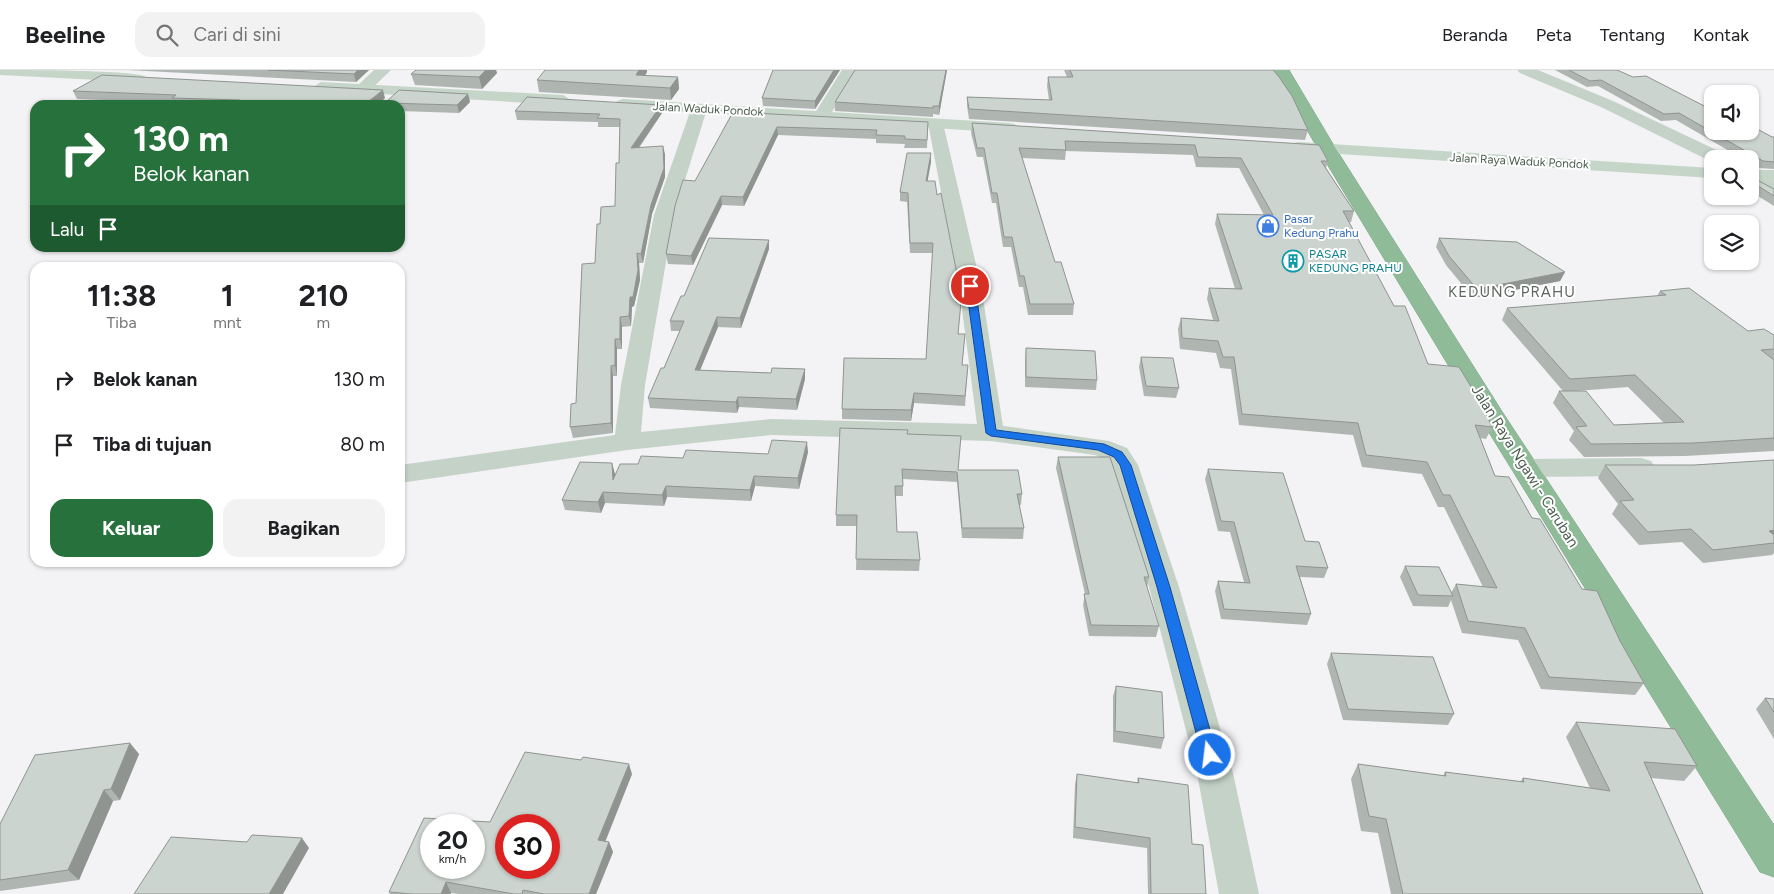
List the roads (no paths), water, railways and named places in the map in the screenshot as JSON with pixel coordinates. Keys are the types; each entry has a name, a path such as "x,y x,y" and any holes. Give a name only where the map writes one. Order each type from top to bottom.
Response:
{"highway":[{"name":"Jalan Raya Ngawi - Caruban","path":"1281,70 1326,149 1525,468 1774,859"}],"street":[{"path":"0,70 91,72 157,78"},
{"path":"362,89 383,70"},
{"path":"821,116 850,70"},
{"path":"1525,70 1606,104 1704,151"},
{"path":"304,86 582,102"},
{"name":"Jalan Waduk Pondok","path":"612,103 1022,129"},
{"path":"627,442 633,385 664,215 699,109"},
{"path":"936,123 970,286 991,433"},
{"path":"1287,146 1326,149"},
{"name":"Jalan Raya Waduk Pondok","path":"1326,149 1704,172"},
{"path":"1759,175 1774,176"},
{"path":"1759,180 1774,190"},
{"path":"405,473 627,442 771,428 866,428 991,433 1100,447 1118,454 1125,465 1164,587 1215,773 1239,894"},
{"path":"1525,468 1665,467"}],"place":[{"name":"Pasar Kedung Prahu","path":"1268,226"},
{"name":"PASAR KEDUNG PRAHU","path":"1293,261"}],"district":[{"name":"KEDUNG PRAHU","path":"1512,292"}]}
